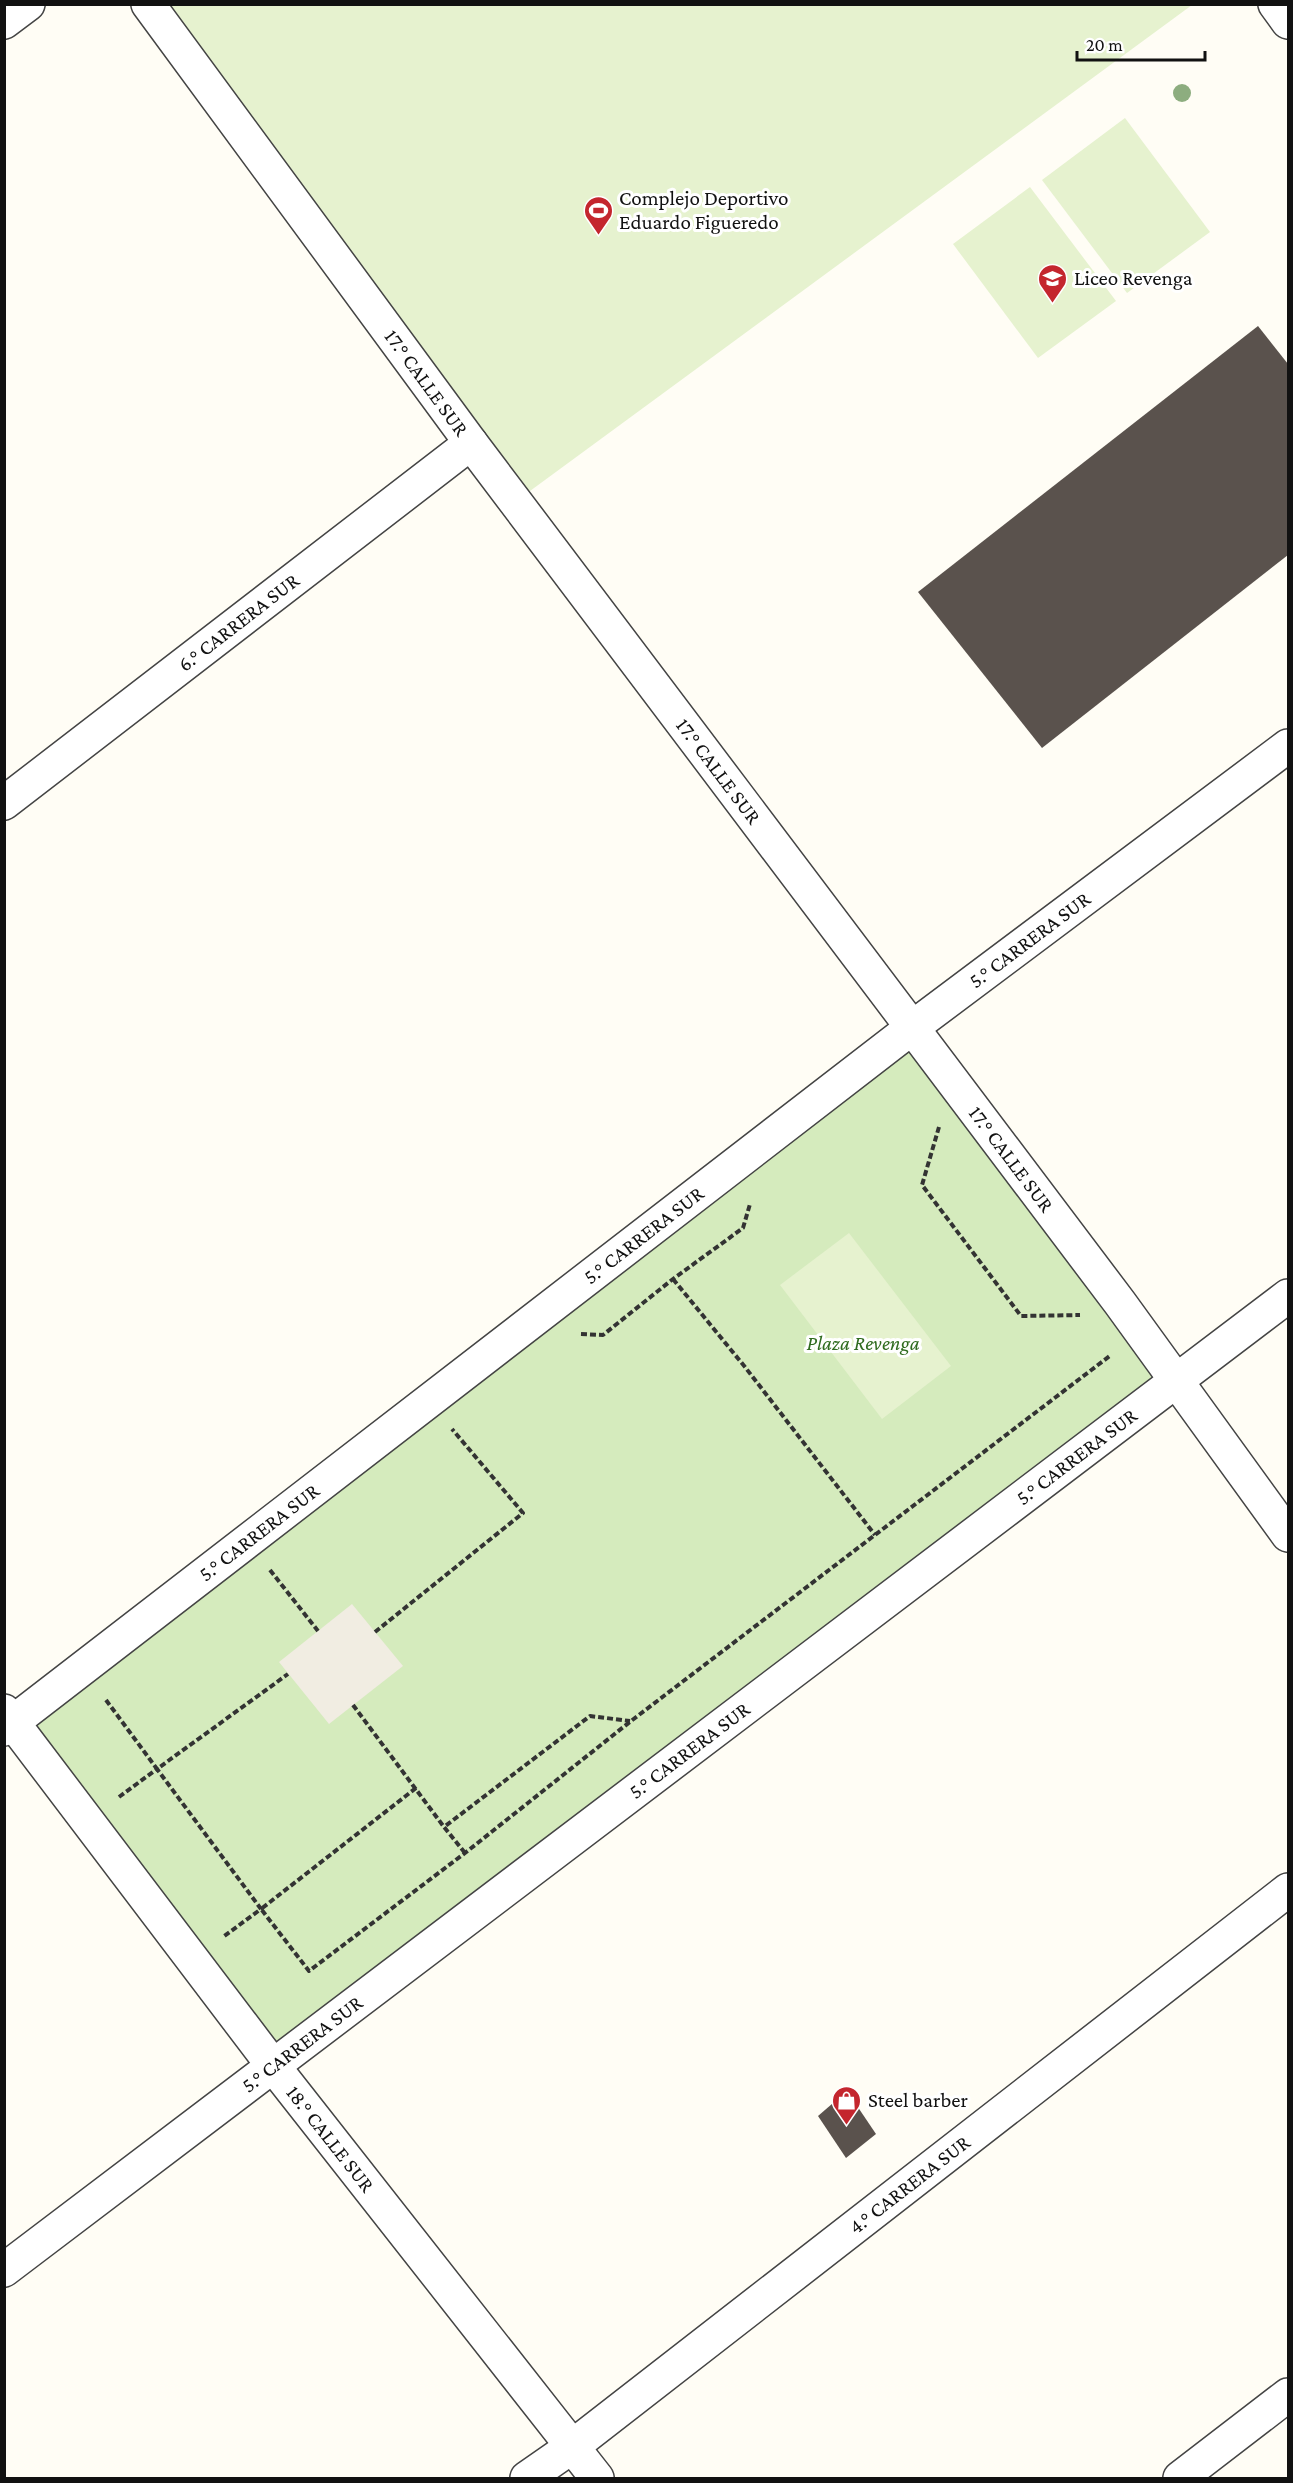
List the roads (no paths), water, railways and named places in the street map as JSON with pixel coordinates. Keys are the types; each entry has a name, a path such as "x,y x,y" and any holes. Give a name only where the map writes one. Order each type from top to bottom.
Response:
{"street":[{"path":"4,22 28,4"},
{"name":"17.° CALLE SUR","path":"148,4 471,443 1177,1380 1288,1535"},
{"path":"1275,4 1288,22"},
{"name":"6.° CARRERA SUR","path":"4,803 471,443"},
{"name":"5.° CARRERA SUR","path":"7,1721 913,1027 1288,746"},
{"name":"5.° CARRERA SUR","path":"4,2270 1288,1296"},
{"name":"18.° CALLE SUR","path":"7,1721 87,1821 274,2067 597,2478"},
{"name":"4.° CARRERA SUR","path":"527,2478 573,2446 1288,1890"},
{"path":"1180,2478 1288,2395"}],"place":[{"name":"Complejo Deportivo Eduardo Figueredo","path":"598,236"},
{"name":"Liceo Revenga","path":"1053,304"},
{"name":"Steel barber","path":"847,2126"}],"park label":[{"name":"Plaza Revenga","path":"863,1343"}]}
